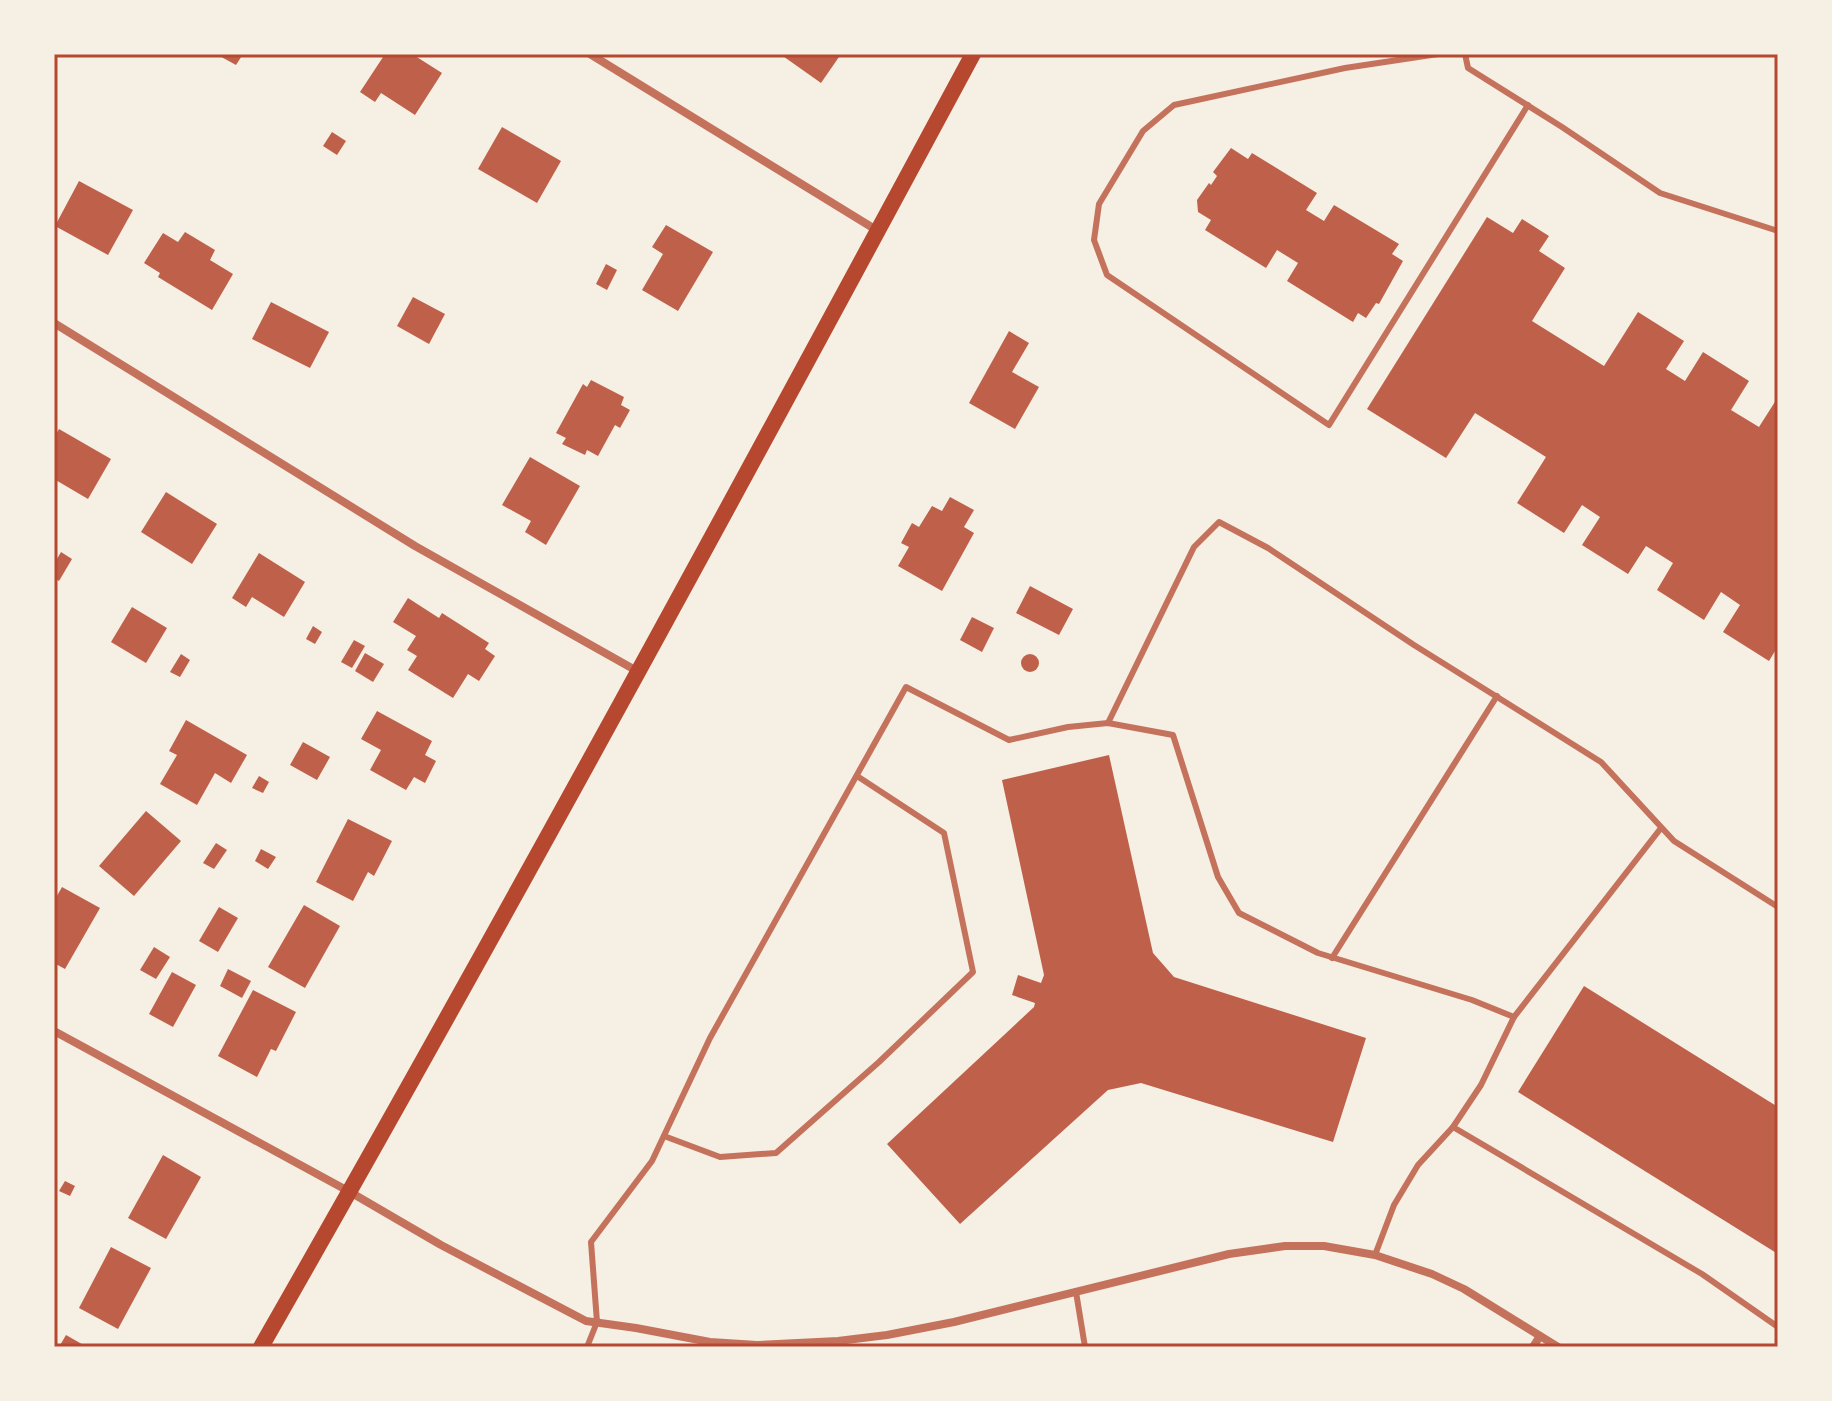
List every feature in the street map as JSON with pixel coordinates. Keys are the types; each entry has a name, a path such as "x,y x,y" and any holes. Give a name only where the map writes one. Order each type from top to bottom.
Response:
{"main road":[{"path":"261,1347 350,1192 637,671 973,54"}],"street":[{"path":"590,54 878,231"},
{"path":"54,323 415,546 637,671"},
{"path":"54,1031 454,1252 586,1321 710,1342 804,1345 887,1335 954,1322 1229,1254 1285,1246 1324,1246 1375,1255 1432,1274 1464,1289 1558,1347"},
{"path":"1533,1347 1540,1336"}],"lane":[{"path":"1438,54 1345,68 1174,105 1143,131 1099,204 1094,240 1107,275 1329,425 1528,105"},
{"path":"1465,54 1468,68 1660,193 1778,231"},
{"path":"1108,723 1194,547 1219,522 1268,548 1414,645 1601,762 1674,841 1778,907"},
{"path":"587,1347 597,1322 591,1242 652,1161 710,1038 906,687 1009,740 1068,727 1108,723 1173,735 1218,877 1239,913 1318,953 1472,1000 1514,1017"},
{"path":"1332,958 1497,696"},
{"path":"664,1136 720,1157 776,1153 879,1062 973,972 944,833 857,776"},
{"path":"1375,1255 1394,1205 1418,1165 1453,1127 1481,1085 1514,1017 1661,828"},
{"path":"1453,1127 1702,1274 1778,1327"},
{"path":"1076,1292 1085,1347"}],"building":[{"path":"216,54 243,54 236,65"},
{"path":"385,54 412,54 442,73 415,115 381,93 375,102 360,92"},
{"path":"780,54 841,54 821,83"},
{"path":"502,127 561,161 537,203 478,169"},
{"path":"332,132 346,141 337,155 323,146"},
{"path":"1231,148 1248,159 1252,153 1317,193 1306,210 1324,221 1334,205 1399,244 1392,254 1403,261 1379,304 1376,303 1366,318 1358,313 1353,322 1287,281 1298,263 1277,250 1266,268 1205,230 1211,220 1198,212 1197,200 1217,176 1213,172"},
{"path":"79,181 133,210 108,255 55,226"},
{"path":"1487,217 1513,233 1522,219 1549,236 1539,251 1565,268 1532,321 1604,366 1638,312 1684,341 1666,369 1685,381 1703,352 1749,381 1731,410 1759,427 1778,397 1778,646 1769,661 1723,632 1740,605 1721,592 1704,620 1657,590 1673,563 1646,546 1628,574 1582,545 1600,517 1582,505 1564,533 1517,503 1546,457 1475,413 1446,458 1367,409"},
{"path":"666,225 713,252 678,311 642,290 663,254 652,247"},
{"path":"185,232 215,250 210,260 233,274 212,310 158,277 160,273 144,263 163,233 178,242"},
{"path":"606,264 617,270 607,290 596,284"},
{"path":"413,297 445,314 429,344 397,326"},
{"path":"271,302 329,332 310,368 252,339"},
{"path":"1009,331 1029,343 1012,372 1039,387 1015,429 969,403"},
{"path":"591,380 624,397 621,405 630,410 620,428 615,425 598,456 587,450 585,455 562,444 566,438 556,433 583,384 587,387"},
{"path":"59,429 111,459 88,499 54,479 54,438"},
{"path":"530,457 580,486 546,545 525,532 531,521 502,505"},
{"path":"166,492 217,524 192,564 141,532"},
{"path":"950,497 974,510 964,527 974,533 942,591 898,566 909,547 901,543 912,523 919,527 932,506 942,511"},
{"path":"61,552 72,559 59,581 54,578 54,564"},
{"path":"259,553 305,582 284,617 252,597 246,607 232,598"},
{"path":"1030,586 1073,609 1059,635 1016,613"},
{"path":"408,598 439,618 442,613 489,643 485,649 495,656 479,681 468,674 453,698 408,670 417,656 407,650 416,636 393,622"},
{"path":"132,607 167,628 146,663 111,642"},
{"path":"972,617 994,628 982,652 960,640"},
{"path":"313,626 322,632 315,644 306,639"},
{"path":"354,640 365,646 352,668 341,662"},
{"path":"365,653 384,664 373,682 355,671"},
{"path":"181,654 190,660 180,677 170,672"},
{"path":"1030,654 1039,663 1030,672 1021,663"},
{"path":"377,711 432,741 425,755 436,761 425,783 414,777 406,790 370,770 381,750 361,739"},
{"path":"186,720 247,755 231,783 215,773 197,805 160,784 177,755 169,751"},
{"path":"303,742 330,757 317,780 290,765"},
{"path":"1109,755 1153,953 1174,977 1366,1038 1333,1142 1141,1083 1108,1090 960,1224 887,1144 1034,1007 1035,1003 1012,995 1018,975 1041,983 1044,975 1002,780"},
{"path":"259,776 269,782 263,793 252,788"},
{"path":"146,811 181,841 134,896 99,866"},
{"path":"348,819 392,841 374,876 368,872 353,901 316,882"},
{"path":"216,843 227,850 214,869 203,863"},
{"path":"261,849 276,857 268,869 255,861"},
{"path":"62,887 100,908 65,969 54,963 54,901"},
{"path":"304,905 340,926 305,988 268,967"},
{"path":"219,907 238,918 218,952 199,941"},
{"path":"154,947 170,957 156,979 140,970"},
{"path":"228,969 251,981 242,998 220,986"},
{"path":"172,972 196,985 173,1027 149,1014"},
{"path":"1584,986 1778,1107 1778,1254 1518,1092"},
{"path":"253,990 296,1012 276,1051 271,1049 257,1077 218,1056"},
{"path":"163,1155 201,1177 166,1239 128,1218"},
{"path":"65,1181 75,1186 70,1196 59,1191"},
{"path":"111,1247 151,1268 118,1329 79,1308"},
{"path":"66,1335 87,1347 59,1347"}]}
